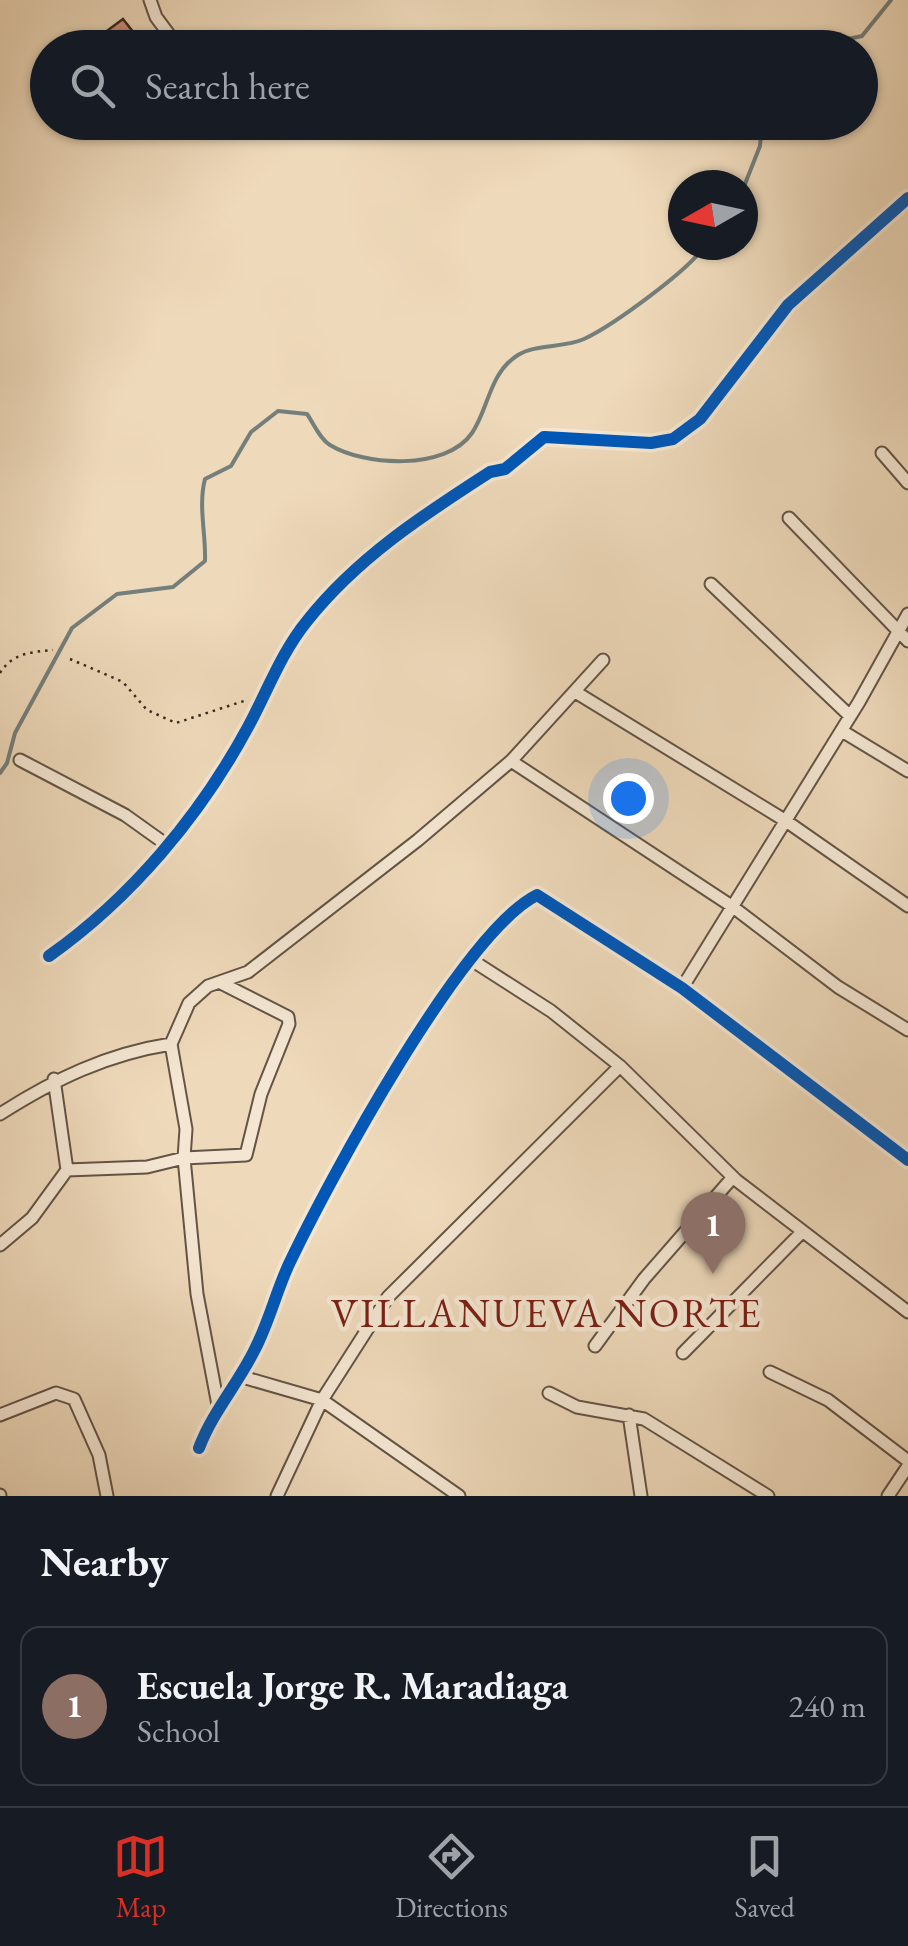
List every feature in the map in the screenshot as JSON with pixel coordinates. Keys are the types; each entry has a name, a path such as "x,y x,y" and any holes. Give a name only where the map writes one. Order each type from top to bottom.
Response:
{"street":[{"path":"150,0 166,30"},
{"path":"48,956 87,928 194,814 250,724 259,698 304,624 336,587 410,523 490,472 505,469 544,437 651,443 673,439 700,418 788,305 908,198"},
{"path":"882,454 908,484"},
{"path":"789,518 902,638"},
{"path":"712,584 850,716"},
{"path":"682,988 902,638 908,614"},
{"path":"218,1405 197,1294 184,1158 186,1129 171,1044 189,1003 208,986 248,972 511,762 603,660"},
{"path":"577,693 786,822 908,906"},
{"path":"842,731 908,771"},
{"path":"20,760 126,815 166,845"},
{"path":"511,762 733,906 838,987 908,1030"},
{"path":"199,1448 218,1405 256,1348 288,1266 385,1090 470,959 514,909 537,895 682,988 908,1160"},
{"path":"470,959 551,1012 620,1066 732,1177 908,1312"},
{"path":"67,1170 148,1167 184,1158 246,1155 288,1017 221,983"},
{"path":"0,1114 54,1079 128,1051 171,1044"},
{"path":"277,1496 322,1400 388,1297 620,1066"},
{"path":"0,1245 32,1218 67,1170 54,1079"},
{"path":"596,1346 644,1279 732,1177"},
{"path":"683,1353 802,1232"},
{"path":"770,1372 828,1400 908,1464 888,1496"},
{"path":"239,1376 322,1400 460,1496"},
{"path":"0,1415 56,1393 74,1400 100,1455 106,1496"},
{"path":"549,1393 577,1407 628,1414 674,1434 768,1496"},
{"path":"628,1414 642,1496"}],"path":[{"path":"0,673 6,663 28,652 53,650"},
{"path":"70,659 122,682 146,710 176,723 259,698"}],"building":[{"path":"123,19 132,30 108,30"}],"waterway":[{"path":"867,30 891,0"},
{"path":"751,170 760,140"},
{"path":"0,773 7,763 15,733 72,628 117,594 173,587 205,561 205,479 231,466 251,432 278,411 307,414 326,442 363,457 404,461 444,454 472,433 495,381 508,362 525,352 576,342 597,332 668,282 692,260"}],"cycle path":[{"path":"49,956 135,882 186,823 229,760 298,633 347,577 416,521 490,472 505,469 544,437 651,443 673,439 700,419 788,305 908,198"},
{"path":"199,1448 255,1349 308,1226 399,1063 472,957 506,918 537,895 682,988 908,1160"}],"place":[{"name":"Escuela Jorge R. Maradiaga","path":"713,1274"}],"district":[{"name":"VILLANUEVA NORTE","path":"547,1313"}]}
